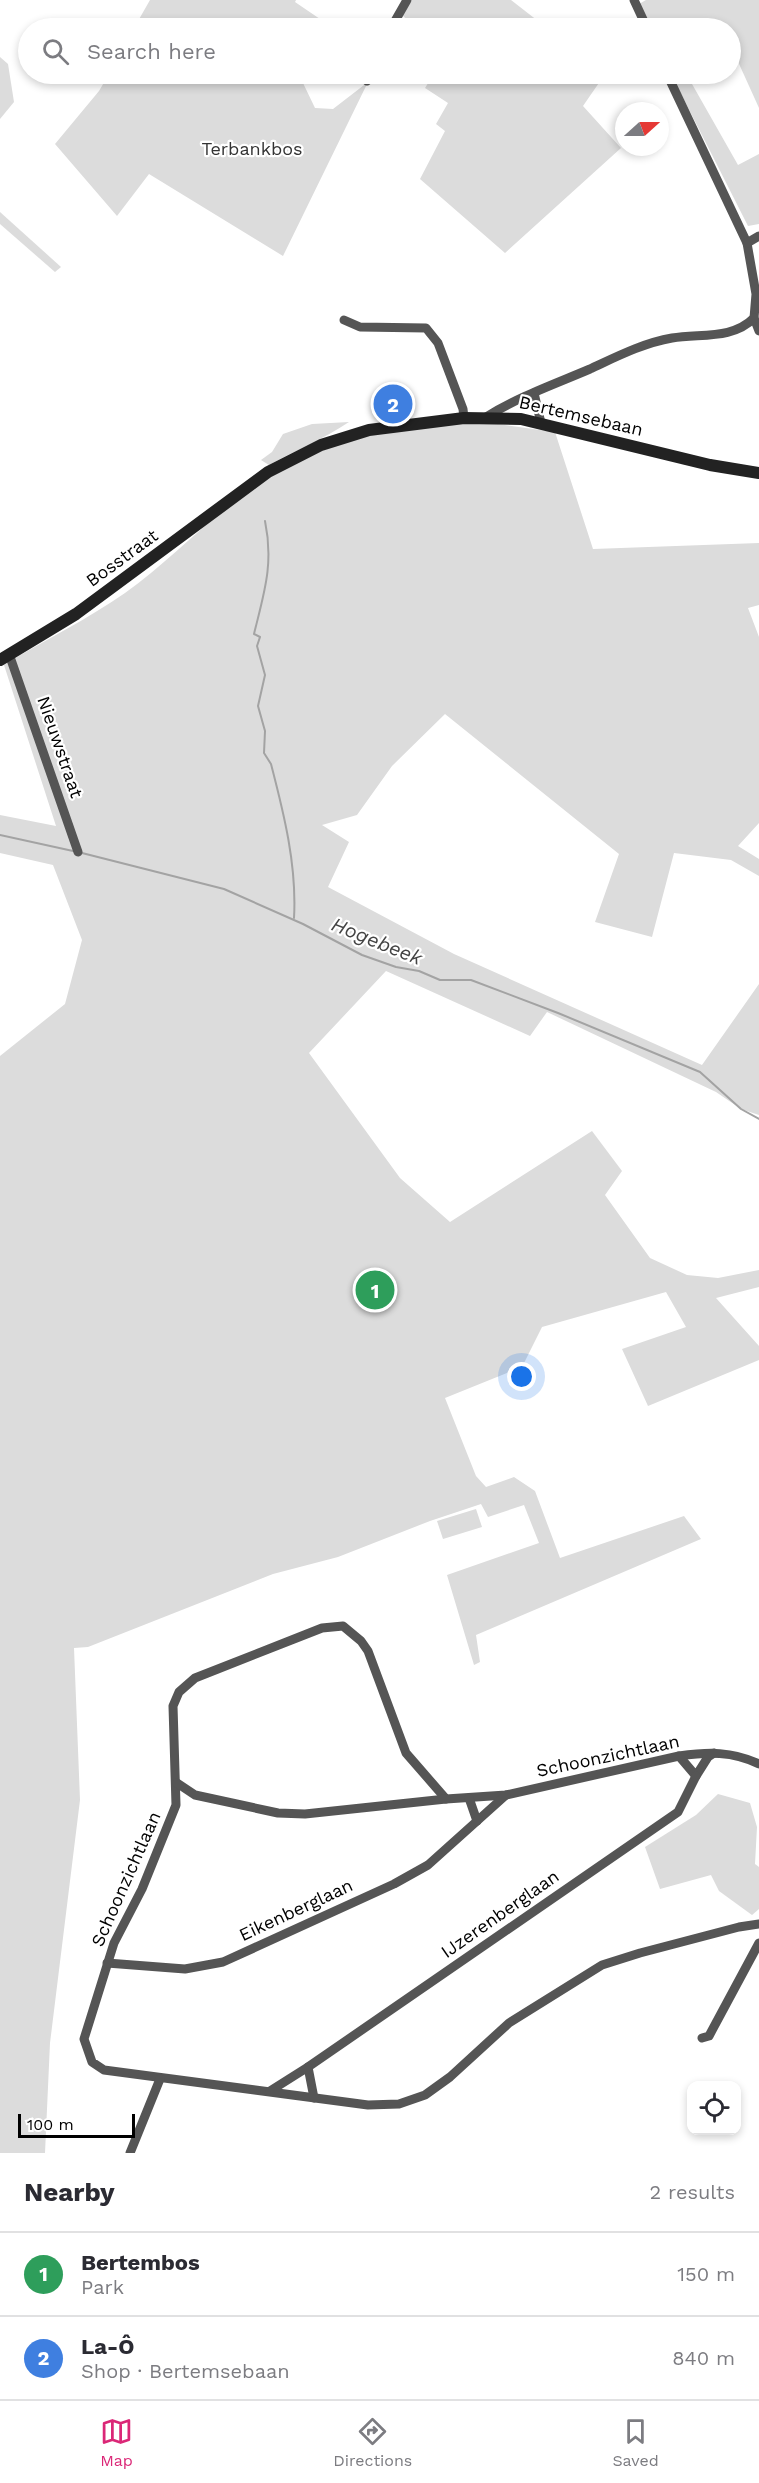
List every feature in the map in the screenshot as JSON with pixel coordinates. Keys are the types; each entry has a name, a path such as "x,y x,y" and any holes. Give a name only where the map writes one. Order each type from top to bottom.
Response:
{"street":[{"path":"397,18 407,0"},
{"path":"634,0 642,18"},
{"path":"672,84 747,243 756,294 754,318 759,331"},
{"path":"747,243 759,236"},
{"path":"486,417 508,404 646,345 671,338 731,332 744,327 754,318"},
{"path":"344,320 360,327 426,328 438,343 463,409 464,418"},
{"path":"534,393 541,423"},
{"name":"Bertemsebaan","path":"260,478 298,455 344,436 369,430 486,417 512,418 541,423 710,465 759,473"},
{"name":"Bosstraat","path":"5,657 76,614 260,478"},
{"name":"Nieuwstraat","path":"5,657 78,852"},
{"name":"Schoonzichtlaan","path":"759,1764 738,1755 714,1753 680,1756 506,1795 446,1799 406,1753 368,1651 353,1632 343,1626 334,1625 322,1628 195,1678 183,1686 173,1706 176,1805 142,1889 124,1922 107,1963 84,2039 92,2062 104,2070 368,2105 399,2104 425,2095 450,2077 516,2018 602,1965 739,1927 759,1924"},
{"name":"IJzerenberglaan","path":"270,2091 678,1812 696,1776 708,1757 714,1753"},
{"path":"680,1756 696,1776"},
{"path":"177,1783 195,1795 278,1813 305,1814 446,1799"},
{"path":"176,1805 195,1795"},
{"name":"Eikenberglaan","path":"107,1963 186,1968 223,1962 394,1884 428,1865 506,1795"},
{"path":"469,1798 477,1821"},
{"path":"702,2038 709,2036 759,1943"},
{"path":"308,2067 314,2098"},
{"path":"130,2153 160,2079"}],"green space":[{"path":"150,0 296,0 295,2 319,18 140,18"},
{"path":"412,0 511,0 534,18 405,18 402,15"},
{"path":"646,0 759,0 759,108 741,68 741,18 645,18 639,4"},
{"path":"0,57 8,64 14,102 0,119"},
{"name":"Terbankbos","path":"103,84 303,84 315,108 333,109 367,84 283,256 149,174 117,216 55,144"},
{"path":"428,84 598,84 583,106 615,141 615,153 505,253 420,179 445,131 436,124 448,103 425,88"},
{"path":"676,84 692,84 738,165 759,154 759,224 748,226"},
{"path":"0,212 61,267 55,272 0,224"},
{"path":"349,422 269,465 261,460 272,452 283,434 312,424"},
{"path":"483,422 555,432 593,549 759,543 759,605 748,608 759,637 759,823 738,846 759,859 759,876 731,860 674,853 652,937 595,922 619,854 445,714 392,766 357,815 322,825 349,842 328,887 454,954 702,1065 759,984 759,1115 741,1109 716,1092 547,1012 530,1036 386,971 309,1053 400,1178 450,1222 592,1131 622,1171 605,1195 650,1258 687,1275 718,1278 759,1270 759,1287 716,1298 759,1346 759,1360 648,1406 622,1349 686,1327 666,1292 542,1327 522,1367 445,1398 476,1476 486,1487 514,1477 535,1491 560,1558 684,1516 701,1539 476,1635 480,1662 474,1665 447,1575 539,1543 524,1505 488,1517 481,1504 338,1557 273,1574 88,1647 74,1648 80,1800 50,2043 45,2153 0,2153 0,1056 65,1004 82,940 53,865 0,853 0,815 56,826 4,665 125,593 160,566 227,507 288,466 341,444 369,436 425,426"},
{"path":"476,1509 482,1527 443,1539 437,1521"},
{"path":"718,1794 750,1803 757,1827 755,1864 759,1867 759,1909 752,1915 719,1891 711,1875 660,1889 645,1847 696,1815"}],"waterway":[{"path":"265,521 268,537 268,565 254,634 260,637 257,646 265,675 258,706 265,731 264,753 271,764 288,840 294,879 294,918"},
{"name":"Hogebeek","path":"0,835 73,851"},
{"name":"Hogebeek","path":"82,853 224,889 303,924 362,955 396,967 419,971 440,980 471,980 558,1013 700,1072 741,1109 759,1119"}],"place":[{"name":"La-Ô","path":"393,404"},
{"name":"Bertembos","path":"375,1290"}]}
